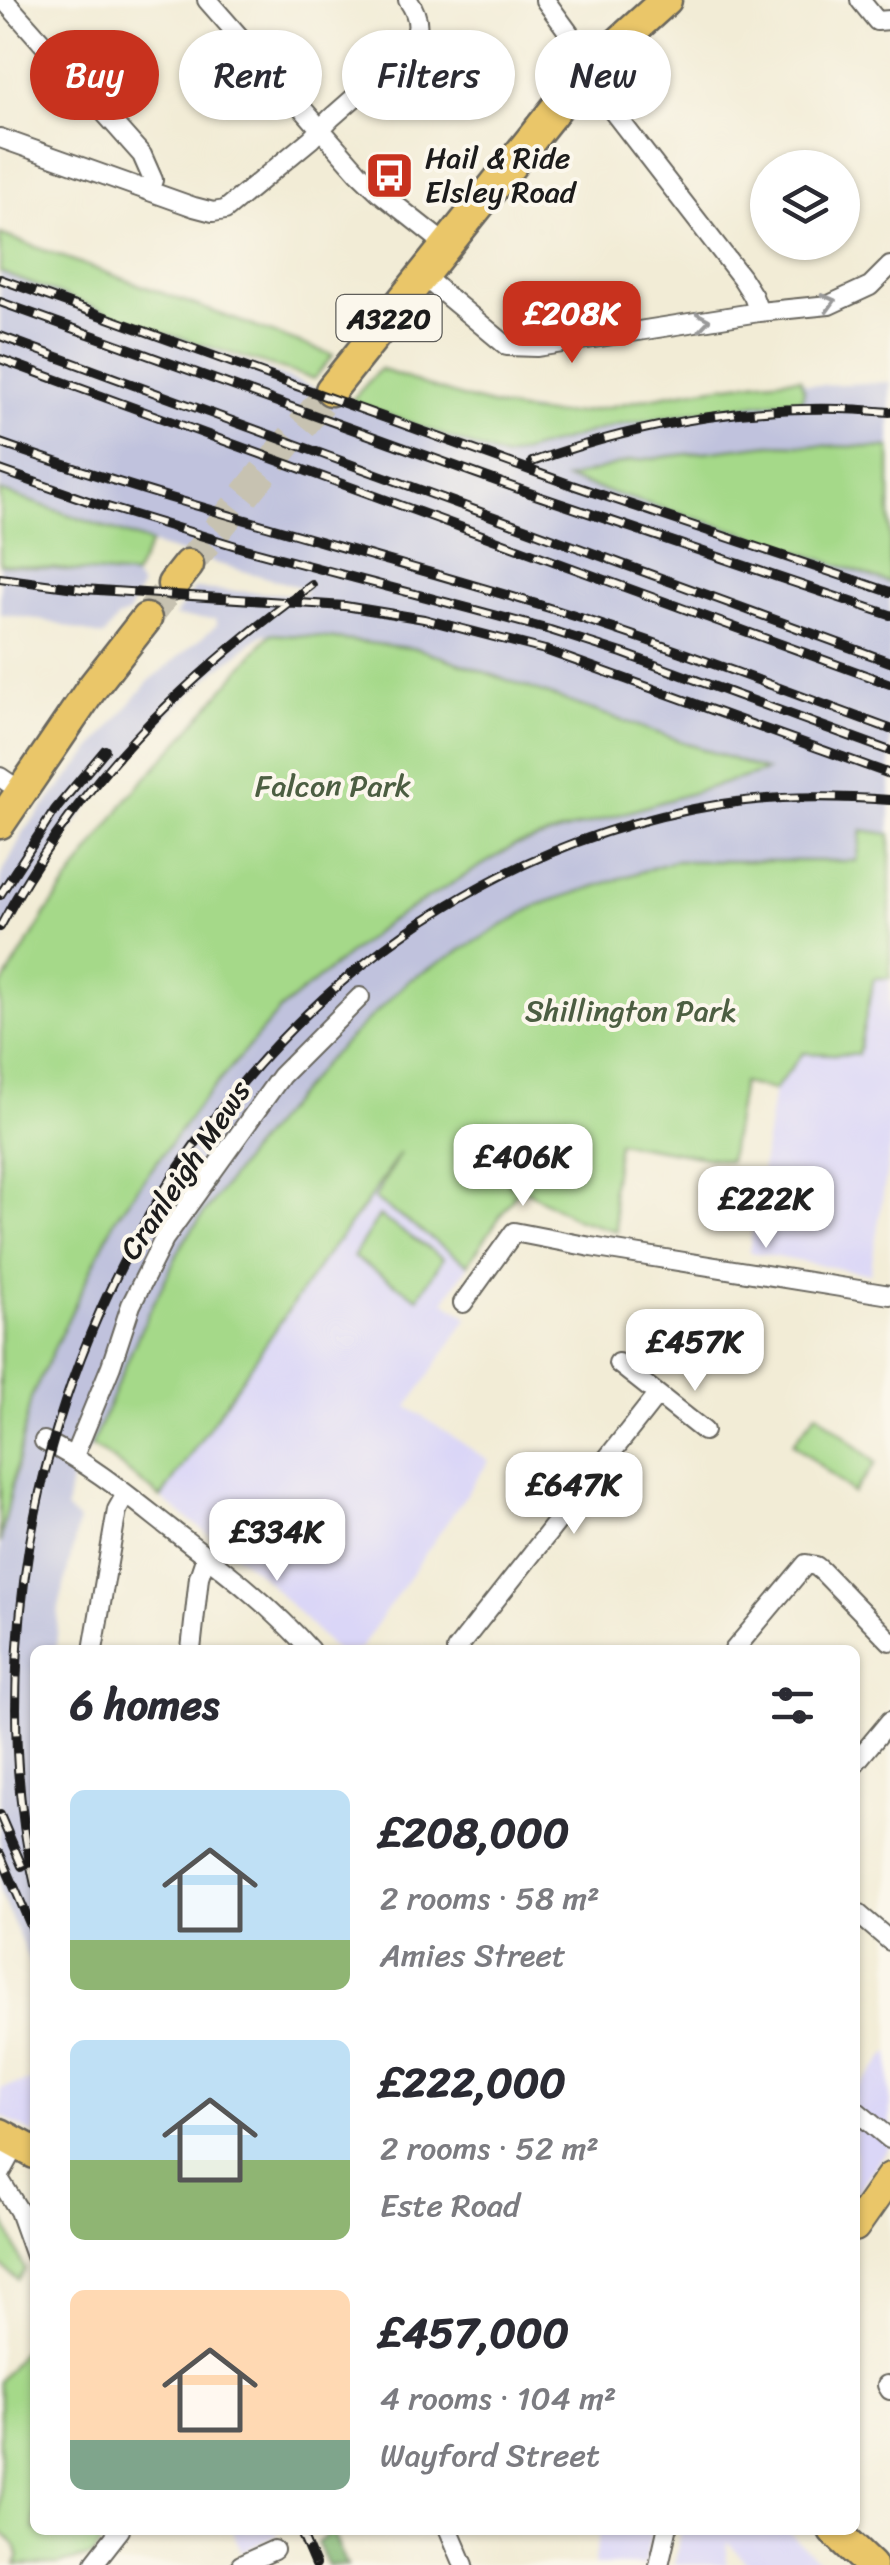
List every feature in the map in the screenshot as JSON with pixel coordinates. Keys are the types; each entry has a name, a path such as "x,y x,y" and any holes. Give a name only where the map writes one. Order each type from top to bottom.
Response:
{"highway":[{"name":"A3220","path":"633,30 666,0"},
{"name":"A3220","path":"331,390 548,120"},
{"path":"0,823 11,784 146,618"},
{"path":"839,2535 870,2565"}],"main road":[{"path":"860,2219 890,2176"}],"street":[{"path":"4,0 142,156 151,172 149,191"},
{"path":"207,0 379,192 446,246"},
{"path":"0,138 204,210 220,212 321,130 405,54 417,37 418,20 408,0"},
{"path":"546,0 567,30"},
{"path":"860,0 878,20 890,20"},
{"path":"620,120 741,277 759,312"},
{"path":"423,276 507,346 536,347 759,312 829,305 870,286 890,266"},
{"name":"Cranleigh Mews","path":"74,1456 112,1366 130,1305 164,1239 281,1076 360,997"},
{"path":"464,1303 514,1232 591,1247 889,1289"},
{"path":"618,1363 704,1431"},
{"path":"460,1645 657,1394"},
{"path":"44,1441 74,1456 206,1556 273,1612 305,1645"},
{"path":"94,1645 117,1510 126,1494"},
{"path":"192,1645 199,1578 206,1556"},
{"path":"738,1645 799,1570 810,1564 822,1570 890,1641"},
{"path":"860,1757 890,1720"},
{"path":"860,1915 890,1940"},
{"path":"860,2114 890,2140"},
{"path":"17,2143 0,2177 20,2211 30,2241"},
{"path":"96,2562 116,2535"},
{"path":"450,2535 464,2565"},
{"path":"659,2565 666,2535"},
{"path":"241,2565 274,2550"}],"shaded area":[{"path":"0,272 425,428 529,410 548,414 580,412 761,380 800,378 807,384 820,385 890,382 890,448 770,444 630,461 569,480 890,583 890,834 863,830 858,861 674,861 538,905 408,981 324,1063 253,1147 184,1241 91,1446 73,1471 66,1509 79,1521 59,1608 56,1645 30,1645 30,1964 0,1891 0,1543 31,1398 115,1219 198,1106 280,1010 387,923 514,846 764,771 318,637 263,634 176,707 91,803 57,849 0,945 0,877 25,830 148,682 217,625 215,619 174,617 194,589 304,595 306,589 0,501"},
{"path":"0,564 134,576 141,587 128,614 117,619 103,637 43,620 0,614"},
{"path":"874,978 890,978 890,1151 870,1274 749,1252 774,1090 803,1053 858,1054"},
{"path":"419,1124 520,1189 444,1301 468,1317 408,1407 489,1461 362,1645 330,1645 259,1573 161,1498 322,1261"},
{"path":"890,2051 890,2146 860,2187 860,2086"},
{"path":"30,2081 30,2132 0,2115 0,2088"},
{"path":"234,2535 278,2535 242,2552"},
{"path":"599,2535 651,2535 644,2565 594,2565"},
{"path":"679,2535 792,2535 822,2565 748,2565 728,2542 726,2565 675,2565"}],"green space":[{"path":"0,234 333,355 314,379 155,330 0,272"},
{"path":"380,369 484,403 549,414 589,411 763,381 800,378 804,390 802,399 613,426 504,458 351,401"},
{"path":"770,444 890,448 890,583 566,479 630,461"},
{"path":"0,491 151,543 134,576 0,564"},
{"name":"Falcon Park","path":"270,634 419,649 766,771 514,846 387,923 280,1010 198,1106 115,1219 31,1398 0,1543 0,989 47,912 128,798"},
{"name":"Shillington Park","path":"862,830 890,834 890,978 874,978 858,1055 803,1053 774,1090 742,1083 729,1161 618,1142 612,1188 617,1231 578,1220 497,1174 518,1190 468,1264 374,1199 400,1153 161,1498 91,1446 184,1241 253,1147 324,1063 408,981 538,905 674,861 857,861"},
{"path":"379,1216 443,1258 418,1298 353,1257"},
{"path":"817,1412 876,1463 853,1493 793,1443"},
{"path":"2,2215 25,2270 18,2280 0,2265"},
{"path":"30,2345 30,2535 108,2535 93,2556 57,2565 16,2565 18,2550 0,2531 0,2381"},
{"path":"333,2535 347,2565 328,2565 317,2543"}],"tunnel":[{"path":"188,565 331,390"},
{"path":"146,619 173,584"}],"railway":[{"path":"0,279 566,483 890,592"},
{"path":"0,302 538,496 890,615"},
{"path":"0,336 890,662"},
{"path":"0,359 890,684"},
{"path":"532,462 619,435 708,417 799,409 890,412"},
{"path":"0,443 589,621 890,729"},
{"path":"0,470 246,549 550,630 890,751"},
{"path":"0,578 83,589 345,606 424,619 545,650 890,774"},
{"path":"0,927 63,826 136,738 219,658 312,585"},
{"path":"0,895 55,810 105,750"},
{"path":"30,1861 20,1797 16,1707 18,1647 38,1500 81,1358 144,1224 227,1102 327,995 444,907 576,842 743,801 806,797 890,800"},
{"path":"0,1815 22,1866"},
{"path":"0,1854 30,1923"},
{"path":"302,2535 315,2565"}],"place":[{"name":"Hail & Ride Elsley Road","path":"390,175"}]}
